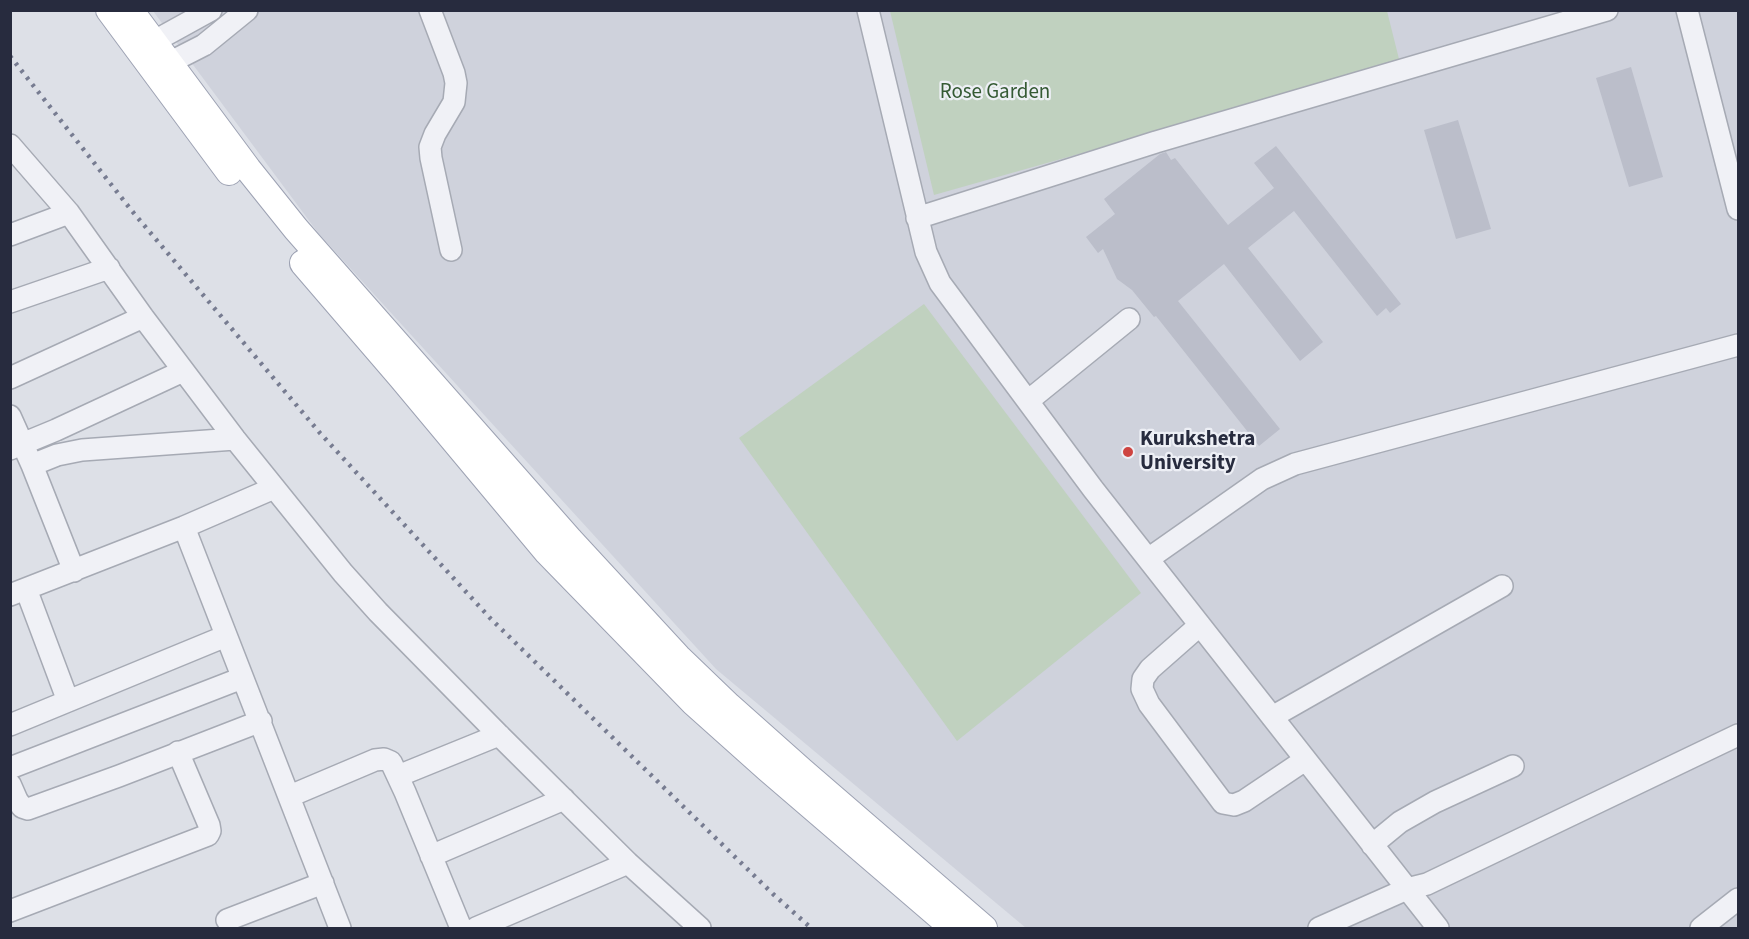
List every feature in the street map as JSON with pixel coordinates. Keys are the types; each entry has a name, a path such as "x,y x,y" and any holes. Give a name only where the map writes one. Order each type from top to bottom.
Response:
{"main road":[{"path":"110,10 146,46 296,229 570,540 678,657 802,771 984,928"},
{"path":"130,10 146,46"},
{"path":"162,67 203,138 271,226 401,376 547,552 693,702 953,928"}],"street":[{"path":"146,46 211,10"},
{"path":"162,67 204,45 247,10"},
{"path":"430,10 456,83 454,102 430,147 451,250"},
{"path":"868,10 917,218 926,252 940,283 1093,489 1200,626 1372,845 1416,891 1438,928"},
{"path":"917,218 1156,142 1607,10"},
{"path":"1687,10 1738,209"},
{"path":"14,154 69,213 183,371 343,573 378,612 499,735 694,927"},
{"path":"10,234 69,213"},
{"path":"10,302 109,268"},
{"path":"10,378 143,317"},
{"path":"1028,401 1129,319"},
{"path":"1148,559 1262,479 1295,464 1738,345"},
{"path":"16,447 183,371"},
{"path":"10,416 16,447 32,465 74,570"},
{"path":"32,465 74,451 235,439"},
{"path":"68,701 18,592 184,527 274,488"},
{"path":"184,527 340,928"},
{"path":"1272,717 1502,586"},
{"path":"1200,626 1150,669 1143,679 1142,688 1149,704 1223,802 1234,805 1244,801 1305,760"},
{"path":"10,725 226,636"},
{"path":"10,768 242,678"},
{"path":"10,784 22,807 28,808 261,721"},
{"path":"398,776 499,735"},
{"path":"1352,928 1416,891 1738,735"},
{"path":"10,911 208,835 210,831 208,825 178,753"},
{"path":"290,796 375,760 384,759 391,762 461,928"},
{"path":"1372,845 1400,822 1435,802 1513,766"},
{"path":"431,855 564,799"},
{"path":"476,928 628,863"},
{"path":"240,921 322,883"},
{"path":"1319,928 1416,891"},
{"path":"1701,928 1738,899"}],"shaded area":[{"name":"Kurukshetra University","path":"153,11 1738,11 1738,928 1026,928 716,669 319,234"}],"green space":[{"name":"Rose Garden","path":"890,11 1387,11 1400,63 934,195"},
{"path":"924,304 1141,593 957,741 739,438"}],"building":[{"path":"1631,67 1663,177 1629,187 1596,78"},
{"path":"1458,120 1491,229 1456,239 1424,130"},
{"path":"1276,146 1401,304 1390,313 1386,308 1377,316 1294,211 1248,248 1323,342 1300,361 1224,264 1178,301 1280,429 1259,446 1156,316 1154,317 1132,290 1117,279 1103,249 1098,253 1086,237 1115,214 1104,199 1160,154 1166,152 1171,160 1175,158 1228,225 1274,188 1254,163"}],"railway":[{"path":"10,56 132,211 320,433 491,619 773,894 811,928"}],"place":[{"name":"Kurukshetra University","path":"1128,452"}]}
